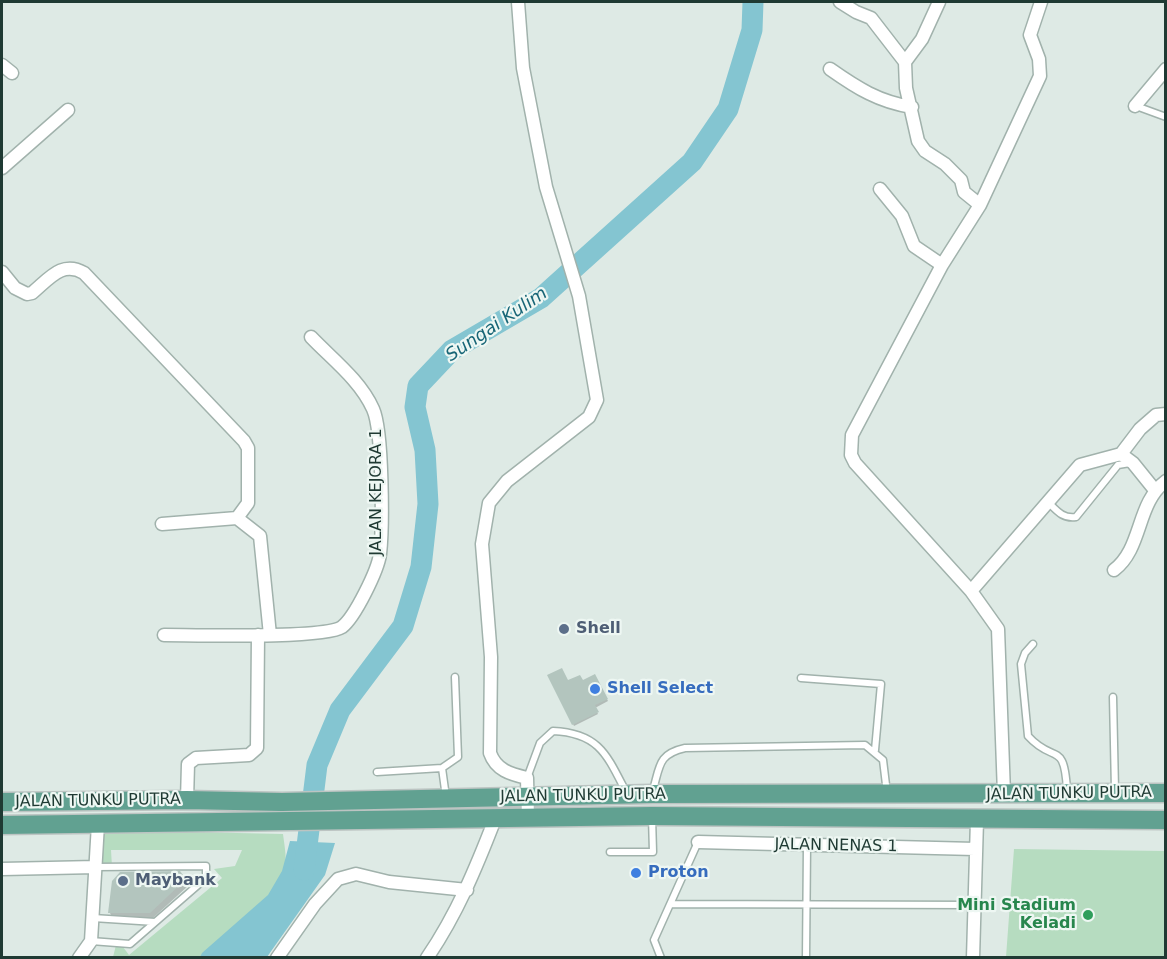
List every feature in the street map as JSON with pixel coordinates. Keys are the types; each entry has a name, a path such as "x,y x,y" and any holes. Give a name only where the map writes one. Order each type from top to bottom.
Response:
{"main road":[{"name":"JALAN TUNKU PUTRA","path":"2,802 187,800 282,802 627,794 1166,793"},
{"path":"940,795 962,804 977,820 988,807 1012,794"},
{"path":"72,801 95,815 98,824"},
{"path":"119,801 120,815 134,824"},
{"name":"JALAN TUNKU PUTRA","path":"2,825 281,823 652,816 1166,820"}],"street":[{"path":"518,2 523,68 546,187 558,233 579,296 597,400 589,417 507,481 487,510 482,544 490,657 490,753 494,764 509,773 527,778 528,818"},
{"path":"840,2 871,18 905,62 906,88 918,141 925,151 945,164 961,180 964,192 980,205"},
{"path":"905,62 922,39 939,2"},
{"path":"1012,794 998,629 971,591 855,463 851,455 852,435 942,265 980,205 1040,76 1039,59 1030,35 1041,2"},
{"path":"2,65 12,73"},
{"path":"830,69 865,94 889,104 912,107"},
{"path":"1136,106 1166,69"},
{"path":"2,168 68,110"},
{"path":"880,189 902,216 914,246 942,265"},
{"path":"2,272 15,288 27,294 32,293 61,268 75,268 84,273 243,439 248,448 248,503 237,518"},
{"name":"JALAN KEJORA 1","path":"164,635 264,635 324,631 342,627 376,572 380,555 379,449 375,412 361,388 311,336"},
{"path":"971,591 1080,465 1121,454 1140,429 1156,415 1166,414"},
{"path":"1121,454 1133,463 1154,489"},
{"path":"1114,570 1132,549 1154,489 1166,481"},
{"path":"162,524 237,518 260,536 264,635 257,748 249,755 196,758 191,761 188,764 187,800"},
{"path":"427,957 449,926 467,890 495,819"},
{"path":"973,957 977,820"},
{"path":"79,957 91,941 98,824"},
{"name":"JALAN NENAS 1","path":"698,842 975,849"},
{"path":"2,869 96,867"},
{"path":"277,957 315,904 338,879 356,874 389,882 467,890"}],"lane":[{"path":"1136,106 1166,117"},
{"path":"1048,502 1068,518 1076,517 1118,465 1133,463"},
{"path":"1033,644 1025,653 1021,664 1028,736 1034,742 1061,756 1066,764 1067,794"},
{"path":"377,772 442,768 458,757 454,677"},
{"path":"801,678 881,684 875,750"},
{"path":"1113,697 1115,794"},
{"path":"527,778 540,743 553,731 565,732 590,739 601,748 627,794"},
{"path":"652,794 661,760 670,751 685,748 865,745 875,750 883,760 887,794"},
{"path":"442,768 446,799"},
{"path":"610,852 653,852 652,816"},
{"path":"661,957 654,940 698,842"},
{"path":"806,957 807,845"},
{"path":"91,941 130,944 206,878 206,866 96,867"},
{"path":"671,904 975,905"},
{"path":"93,918 155,922"}],"green space":[{"path":"99,830 283,834 285,866 273,890 252,915 207,957 113,957 116,945 123,947 129,955 222,878 214,869 235,866 242,850 111,850 112,867 96,867"},
{"name":"Mini Stadium Keladi","path":"1014,849 1165,851 1165,957 1006,957"}],"water":[{"path":"290,841 335,843 325,875 267,957 200,957 268,895 282,871"}],"building":[{"path":"562,668 568,680 580,675 583,680 595,674 608,699 595,705 599,712 572,725 547,675"},
{"path":"180,871 186,879 150,913 108,913 112,881 120,872"}],"waterway":[{"name":"Sungai Kulim","path":"304,870 317,765 340,710 403,626 421,567 428,504 425,450 415,407 418,386 452,350 541,298 692,162 728,109 752,30 753,2"}],"place":[{"name":"Shell","path":"564,629"},
{"name":"Shell Select","path":"595,689"},
{"name":"Proton","path":"636,873"},
{"name":"Maybank","path":"123,881"},
{"name":"Mini Stadium Keladi","path":"1088,915"}]}
